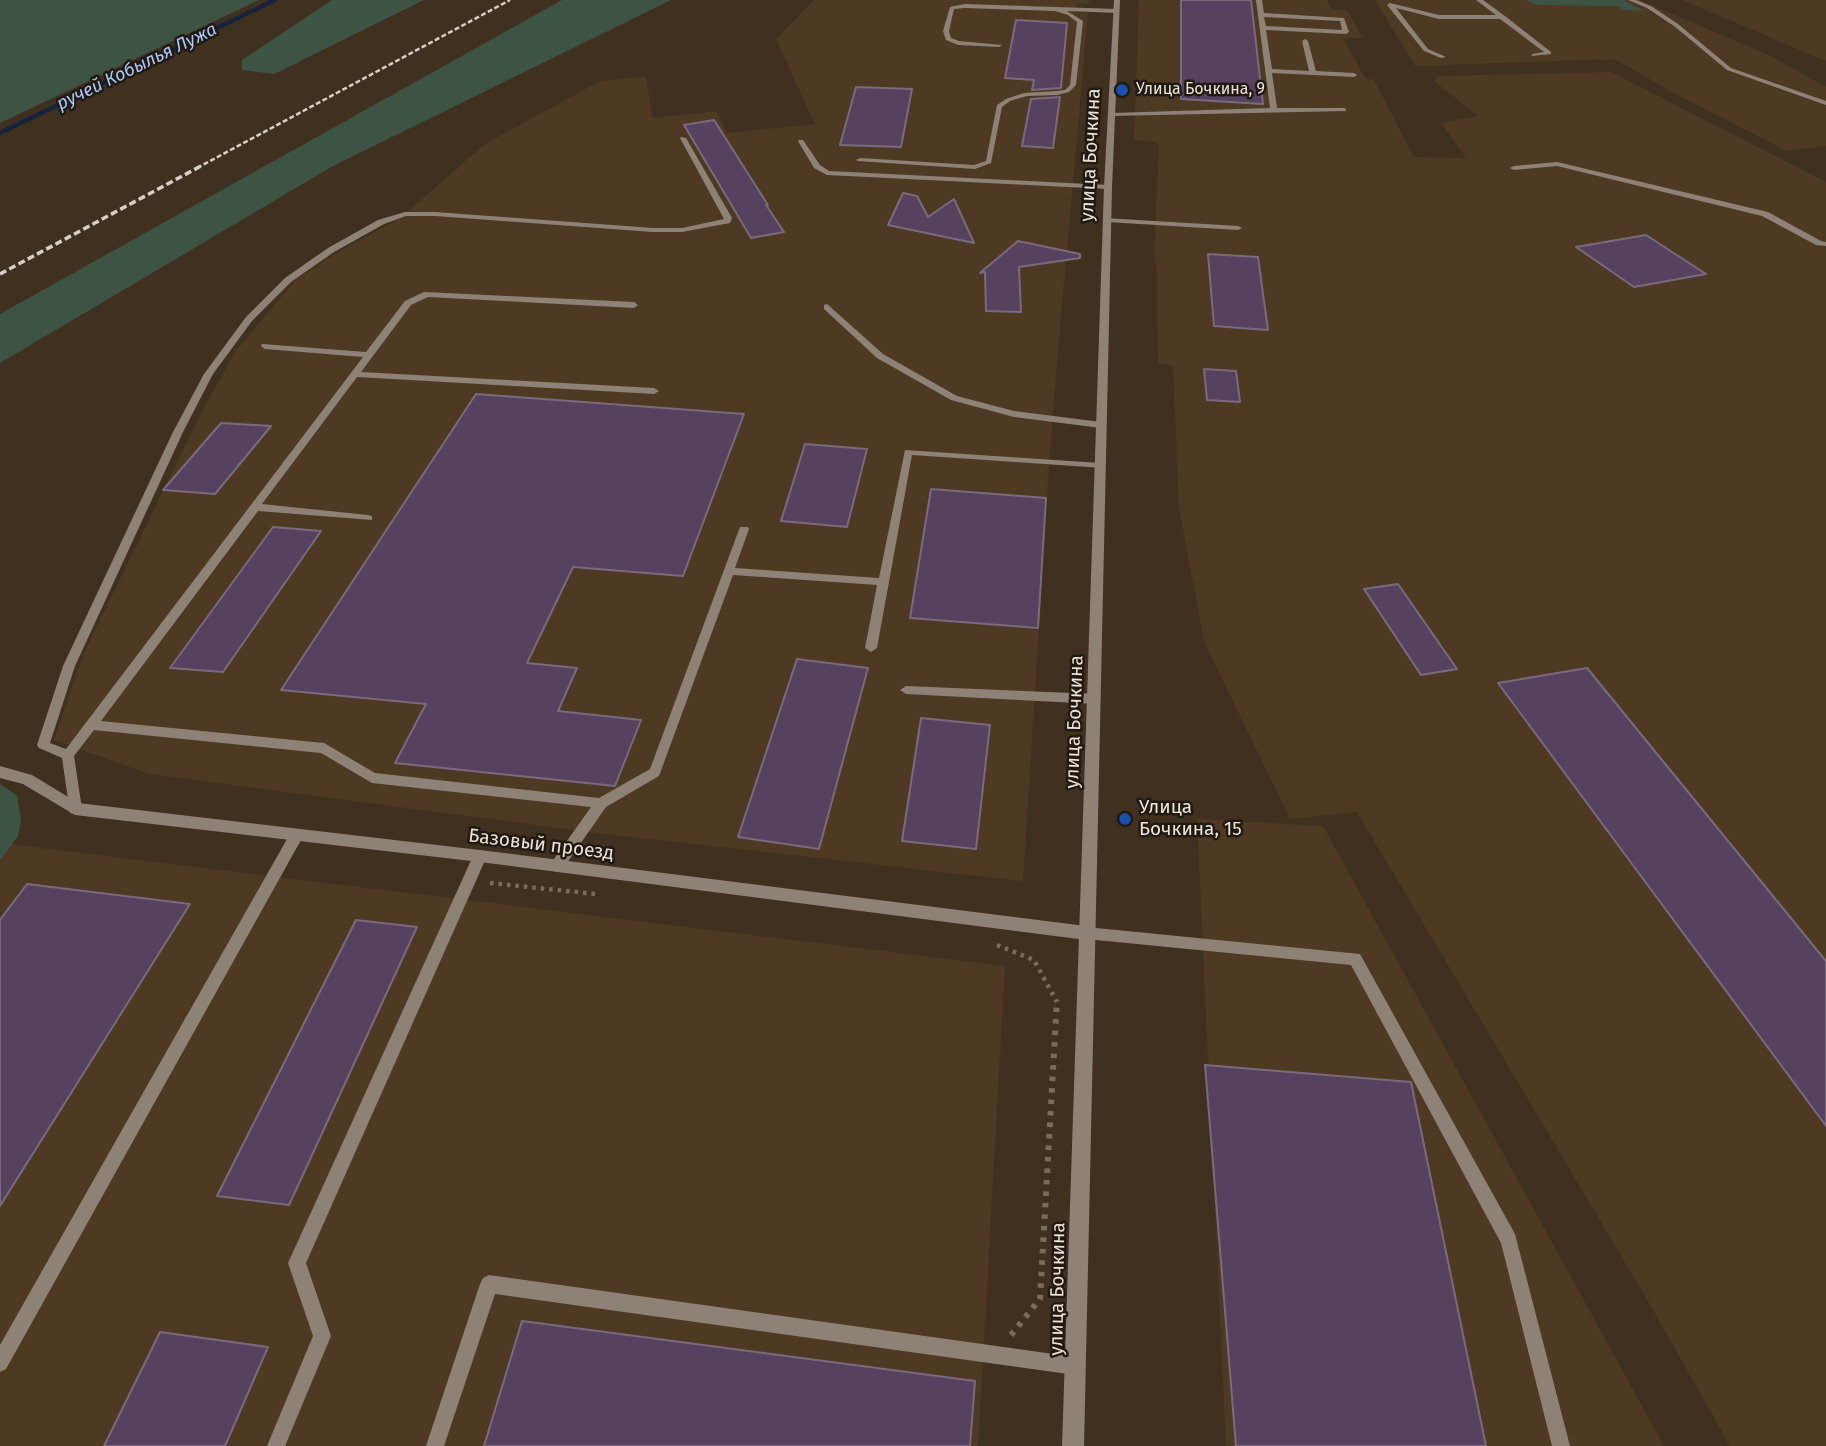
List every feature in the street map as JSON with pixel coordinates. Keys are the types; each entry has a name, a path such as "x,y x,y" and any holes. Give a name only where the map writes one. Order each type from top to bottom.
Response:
{"street":[{"name":"улица Бочкина","path":"1073,1446 1108,187 1117,6"},
{"name":"Базовый проезд","path":"0,772 26,779 75,809 480,856 1086,933"}],"lane":[{"path":"1259,0 1275,110"},
{"path":"1479,0 1549,53 1534,55"},
{"path":"1631,0 1648,7 1676,25 1729,69 1826,103"},
{"path":"999,45 958,43 948,39 946,31 952,8 965,3 1056,9 1117,6"},
{"path":"1388,3 1430,16 1503,18"},
{"path":"1388,3 1426,50 1443,57"},
{"path":"860,160 975,167 989,162 999,106 1017,97 1067,91 1073,85 1080,22 1070,14 1056,9"},
{"path":"1261,15 1342,19 1346,32 1263,28"},
{"path":"1305,41 1313,73"},
{"path":"1269,71 1354,75"},
{"path":"1112,115 1344,110"},
{"path":"68,755 43,745 69,666 177,432 209,374 249,319 288,280 331,250 381,222 405,214 653,230 682,230 727,221 728,218 683,138"},
{"path":"800,141 817,166 827,173 842,176 1108,187"},
{"path":"1514,168 1556,164 1765,214 1819,243 1826,244"},
{"path":"1107,220 1238,228"},
{"path":"75,809 68,755 408,303 427,294 634,305"},
{"path":"827,307 880,356 954,398 1014,414 1101,425"},
{"path":"265,346 369,355"},
{"path":"355,374 654,391"},
{"path":"871,648 908,452 1100,466"},
{"path":"255,507 368,518"},
{"path":"556,866 601,803 655,772 744,529"},
{"path":"730,571 882,582"},
{"path":"906,690 1095,699"},
{"path":"91,725 324,748 372,778 601,803"},
{"path":"0,1363 296,836"},
{"path":"276,1446 322,1336 297,1264 480,856"},
{"path":"1086,933 1355,959 1508,1240 1561,1446"},
{"path":"435,1446 489,1284 1075,1366"}],"path":[{"path":"469,881 605,895"},
{"path":"987,942 1034,960 1057,999 1040,1299 995,1354"}],"shaded area":[{"path":"814,0 1089,0 1089,4 1077,4 1076,12 1088,13 1052,420 1023,881 604,834 149,774 54,740 84,653 203,409 237,349 296,280 340,251 399,219 485,144 600,81 646,77 653,118 716,111 727,133 815,124 776,39"},
{"path":"1139,0 1327,0 1332,9 1348,11 1363,38 1343,38 1365,78 1374,80 1414,157 1466,158 1441,123 1478,116 1434,81 1439,76 1611,72 1826,182 1826,1446 1730,1446 1648,1301 1357,812 1290,819 1204,641 1179,508 1173,365 1158,364 1157,271 1154,256 1159,147 1156,142 1134,140"},
{"path":"1375,0 1639,0 1769,55 1826,87 1826,146 1787,151 1677,95 1615,59 1415,66"},
{"path":"1682,0 1826,0 1826,61"},
{"path":"1197,819 1323,826 1664,1446 1226,1446"},
{"path":"0,843 1005,966 978,1446 0,1446"}],"green space":[{"path":"0,0 259,0 0,123"},
{"path":"332,0 424,0 274,74 242,70 242,60"},
{"path":"562,0 671,0 333,166 0,363 0,314"},
{"path":"1526,0 1624,0 1644,11 1624,10 1617,6 1536,5"},
{"path":"0,784 17,796 21,820 18,836 0,860"}],"building":[{"path":"1181,0 1251,0 1263,104 1181,99"},
{"path":"1016,20 1067,23 1061,88 1032,90 1034,80 1005,78"},
{"path":"856,87 912,89 901,147 840,145"},
{"path":"1060,97 1053,148 1022,146 1031,99"},
{"path":"714,120 784,232 751,238 684,125"},
{"path":"903,193 917,196 928,217 954,199 974,243 888,225"},
{"path":"1646,235 1706,274 1634,287 1576,247"},
{"path":"1018,241 1080,254 1080,258 1019,267 1021,312 986,311 985,272 980,273"},
{"path":"1208,254 1258,257 1268,330 1214,326"},
{"path":"1204,369 1236,371 1240,402 1207,400"},
{"path":"476,394 744,414 683,576 573,567 527,663 577,668 558,711 641,720 615,786 395,763 426,704 281,690"},
{"path":"221,423 271,426 215,494 163,490"},
{"path":"805,444 867,449 847,527 781,521"},
{"path":"931,489 1046,498 1038,628 910,618"},
{"path":"273,527 321,531 223,672 170,668"},
{"path":"1398,584 1457,669 1421,675 1364,589"},
{"path":"797,659 868,668 819,849 738,837"},
{"path":"1587,668 1826,961 1826,1126 1498,683"},
{"path":"921,718 990,725 976,849 902,841"},
{"path":"27,884 190,904 0,1206 0,920"},
{"path":"356,920 417,927 289,1205 217,1196"},
{"path":"1205,1065 1411,1082 1486,1446 1236,1446"},
{"path":"522,1321 975,1381 970,1446 484,1446"},
{"path":"160,1332 268,1347 225,1446 104,1446"}],"waterway":[{"name":"ручей Кобылья Лужа","path":"0,133 275,0"}],"railway":[{"path":"197,168 510,0"},
{"path":"0,274 201,166"}],"place":[{"name":"Улица Бочкина, 9","path":"1122,90"},
{"name":"Улица Бочкина, 15","path":"1125,819"}]}
